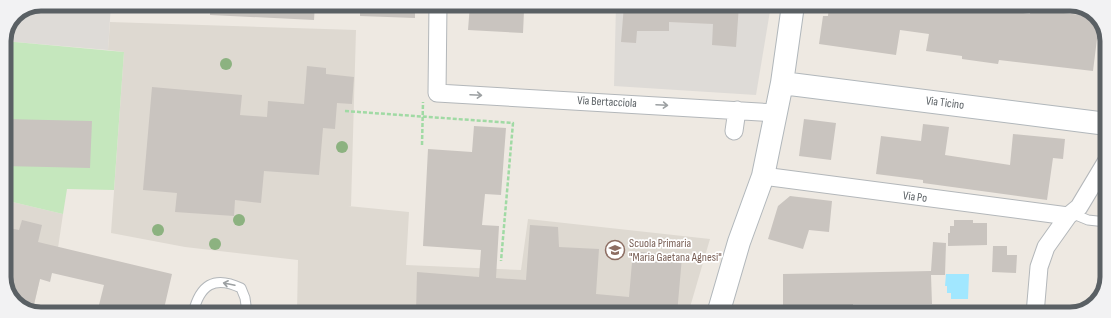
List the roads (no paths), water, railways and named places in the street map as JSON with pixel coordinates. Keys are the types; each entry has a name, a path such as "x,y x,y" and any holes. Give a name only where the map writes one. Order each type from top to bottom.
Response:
{"street":[{"name":"Via Bertacciola","path":"438,11 437,93 776,113"},
{"path":"720,307 739,242 763,176 782,83 792,11"},
{"name":"Via Ticino","path":"782,83 1100,123"},
{"path":"734,131 737,110"},
{"path":"1036,307 1039,267 1044,254 1058,228 1069,215 1079,207 1100,172"},
{"name":"Via Po","path":"763,176 1069,215"}],"lane":[{"path":"1069,215 1100,221"},
{"path":"195,307 197,300 204,289 211,283 222,283 232,284 241,288 245,298 246,307"}],"water":[{"path":"946,274 969,274 968,299 951,299 951,293 947,293 947,286 945,286"}],"place":[{"name":"Scuola Primaria \"Maria Gaetana Agnesi\"","path":"615,250"}]}
